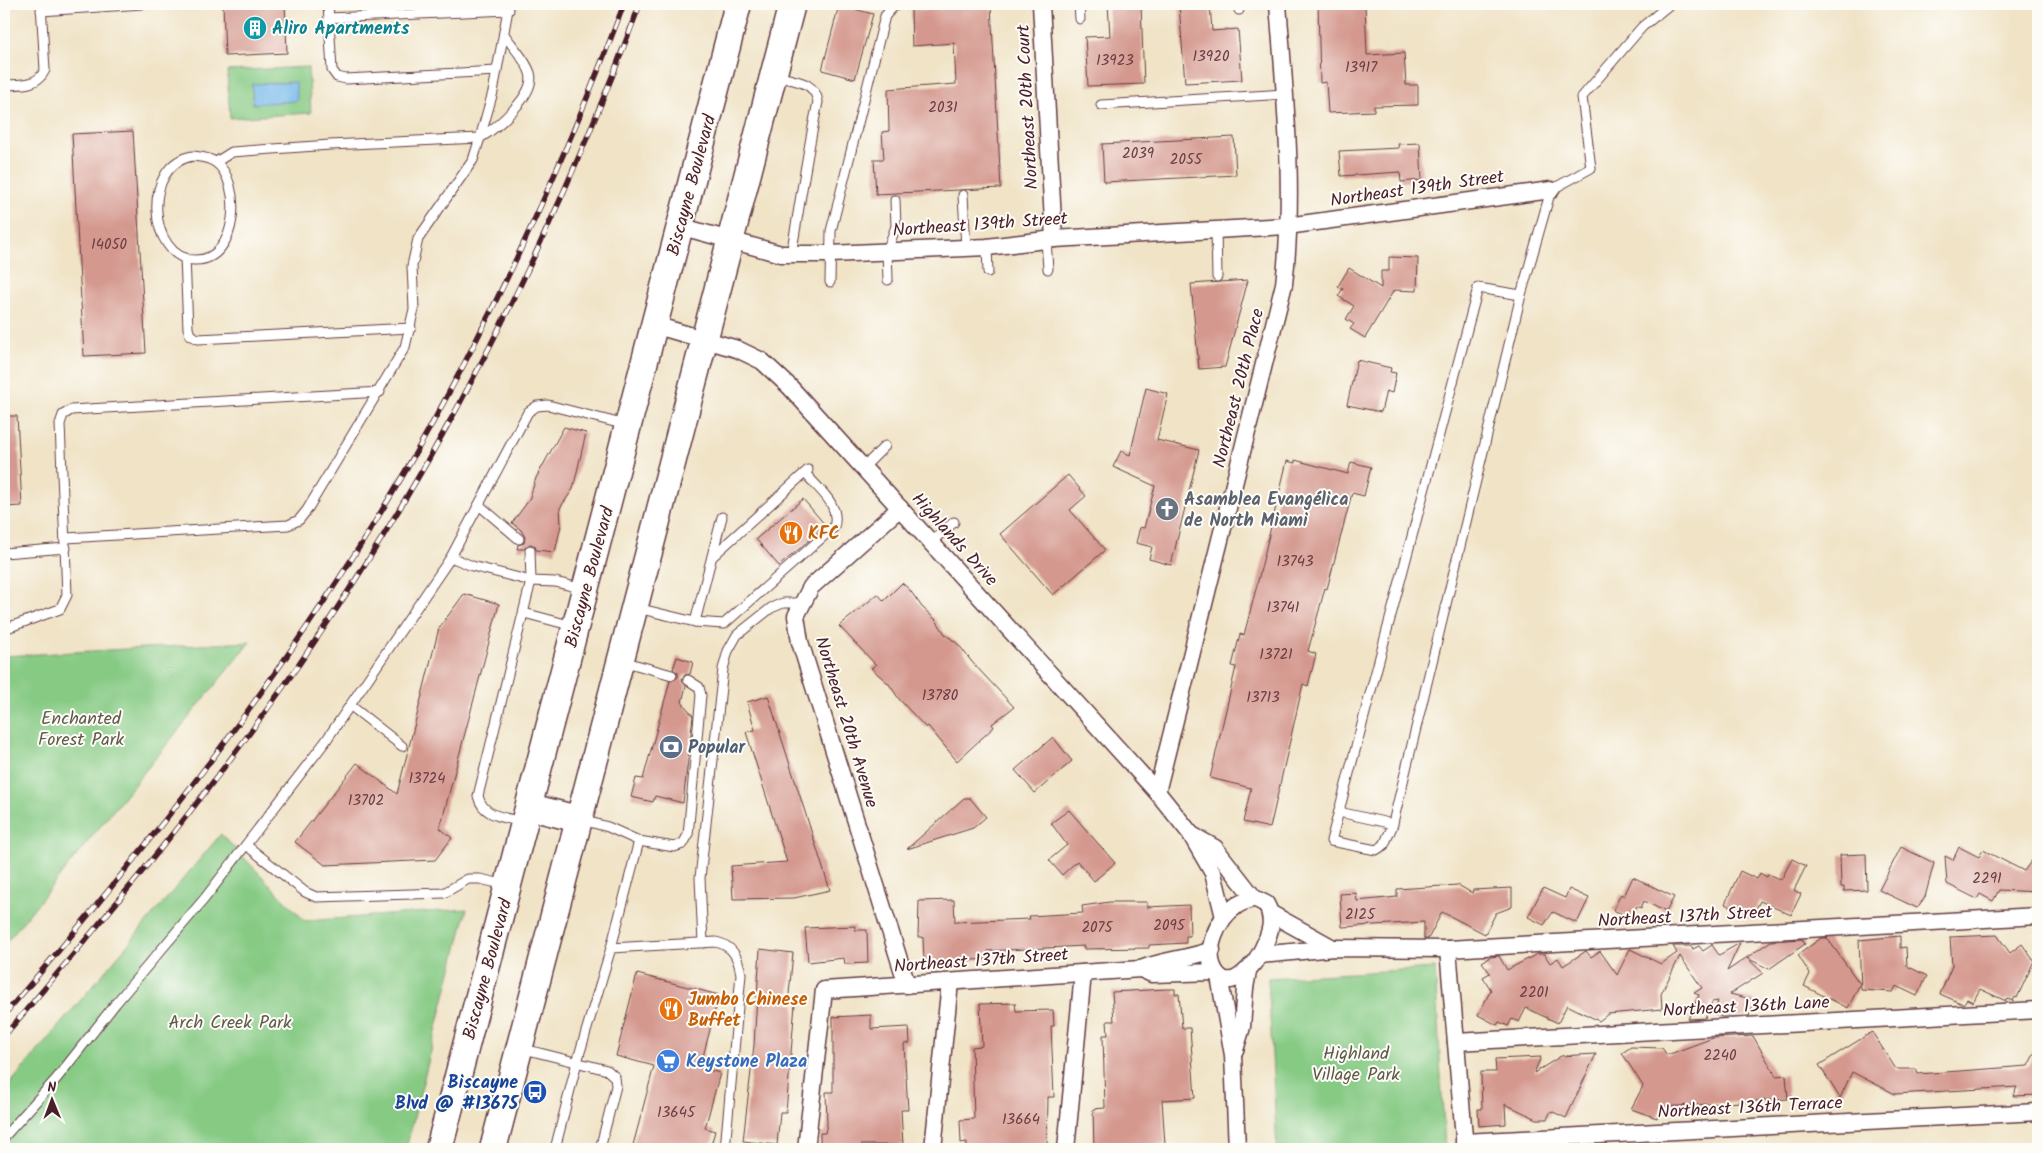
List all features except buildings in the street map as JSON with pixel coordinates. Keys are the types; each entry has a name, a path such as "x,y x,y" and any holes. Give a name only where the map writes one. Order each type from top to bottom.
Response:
{"main road":[{"name":"Biscayne Boulevard","path":"439,1149 528,815 738,4"},
{"path":"493,1149 792,4"},
{"path":"528,815 578,819"}],"street":[{"name":"Northeast 20th Court","path":"1040,4 1050,239"},
{"path":"1278,4 1285,94 1289,186 1287,226"},
{"name":"Northeast 139th Street","path":"679,226 731,242 791,255 830,254 966,248 1050,239 1287,226 1551,190"},
{"name":"Northeast 20th Place","path":"1157,792 1278,309 1287,260 1287,226"},
{"name":"Highlands Drive","path":"654,325 705,338 737,349 762,361 790,387 1157,792 1190,833 1213,873 1224,917"},
{"name":"Northeast 20th Avenue","path":"900,508 811,587 796,616 800,642 907,985"},
{"name":"Highlands Drive","path":"1190,833 1215,848 1254,898"},
{"path":"1217,974 1233,979 1248,971 1260,956 1272,920 1266,904 1254,898 1237,904 1219,924 1212,950 1212,964 1217,974 1234,1055 1237,1149"},
{"name":"Northeast 137th Street","path":"1270,913 1333,948"},
{"name":"Northeast 137th Street","path":"1260,956 1333,948 1448,949 2038,916"},
{"path":"1448,949 1465,1146"},
{"name":"Northeast 137th Street","path":"806,1149 824,990 1141,969 1159,962 1193,957 1212,950"},
{"name":"Northeast 137th Street","path":"1141,969 1152,974 1217,974"},
{"path":"1234,1055 1242,1028 1244,988 1248,971"},
{"path":"1066,1149 1083,973"},
{"path":"933,1149 950,982"},
{"name":"Northeast 136th Lane","path":"1456,1042 2038,1010"},
{"name":"Northeast 136th Terrace","path":"1465,1146 2038,1112"}],"lane":[{"path":"4,85 33,83 41,80 45,70 41,7 142,4"},
{"path":"328,4 332,70 337,77 346,79 497,71"},
{"path":"830,282 831,231 885,16 893,7 901,4"},
{"path":"1080,4 1080,19"},
{"path":"1521,295 1478,288 1331,841 1376,850 1384,845 1393,824 1521,295 1551,190 1591,168 1582,97 1642,27 1670,4"},
{"path":"66,538 288,525 299,520 380,392 405,347 414,309 412,266 418,239 473,160 497,71 509,7 329,18"},
{"path":"216,162 232,152 480,138 499,126 529,89 530,72 504,34"},
{"path":"774,75 811,85 817,92 818,102 803,170 803,186 791,255"},
{"path":"1101,105 1285,94"},
{"path":"184,157 205,157 216,162 228,184 232,225 223,245 214,255 195,260 185,258 174,250 160,229 157,192 166,172 175,162 184,157"},
{"path":"963,195 966,248"},
{"path":"888,280 886,251 896,226 895,200"},
{"path":"1216,229 1217,278"},
{"path":"1048,269 1050,239"},
{"path":"987,246 988,272"},
{"path":"185,258 188,328 190,335 198,338 411,328"},
{"path":"4,629 60,609 68,595 60,424 63,415 72,410 380,392"},
{"path":"4,1138 57,1078 246,845 351,706 452,557 528,412 538,406 548,405 628,426"},
{"path":"863,468 885,446"},
{"path":"634,607 695,622 724,624 834,527 835,511 832,503 807,472 712,558"},
{"path":"479,505 519,539"},
{"path":"695,622 722,517"},
{"path":"931,542 954,522"},
{"path":"4,553 66,548"},
{"path":"528,815 488,814 480,806 478,796 531,581 530,550"},
{"path":"452,557 472,566 531,581 555,582 585,590"},
{"path":"703,943 700,878 723,669 728,651 737,635 771,608 792,601 802,603"},
{"path":"524,613 576,627"},
{"path":"620,660 672,675"},
{"path":"578,819 608,827 639,841 674,847 683,844 688,835 701,696 699,686 688,680"},
{"path":"351,706 402,746"},
{"path":"1338,812 1393,824"},
{"path":"555,1149 577,1062 611,948 639,841"},
{"path":"246,845 305,892 316,897 444,893 468,879 480,879 509,886"},
{"path":"611,948 716,942 726,944 733,951 741,974 725,1149"},
{"path":"520,1048 607,1070 615,1076 616,1086 600,1149"}],"green space":[{"path":"308,67 311,113 230,118 227,71"},
{"name":"Enchanted Forest Park","path":"250,642 8,940 4,945 4,656"},
{"name":"Arch Creek Park","path":"221,834 305,921 467,909 406,1149 4,1149 4,1091"},
{"name":"Highland Village Park","path":"1435,968 1445,1149 1277,1149 1268,978"}],"water":[{"path":"296,82 297,101 253,104 252,84"}],"railway":[{"path":"4,1015 113,885 217,752 316,614 362,543 438,414 497,300 551,183 624,4"},
{"path":"4,1036 126,892 204,794 279,693 364,566 455,412 497,332 573,170 608,88 640,4"}],"place":[{"name":"Aliro Apartments","path":"255,28"},
{"name":"Asamblea Evangélica de North Miami","path":"1167,509"},
{"name":"KFC","path":"791,533"},
{"name":"Popular","path":"671,747"},
{"name":"Jumbo Chinese Buffet","path":"671,1009"},
{"name":"Keystone Plaza","path":"668,1061"},
{"name":"Biscayne Blvd @ #13675","path":"535,1092"}]}
